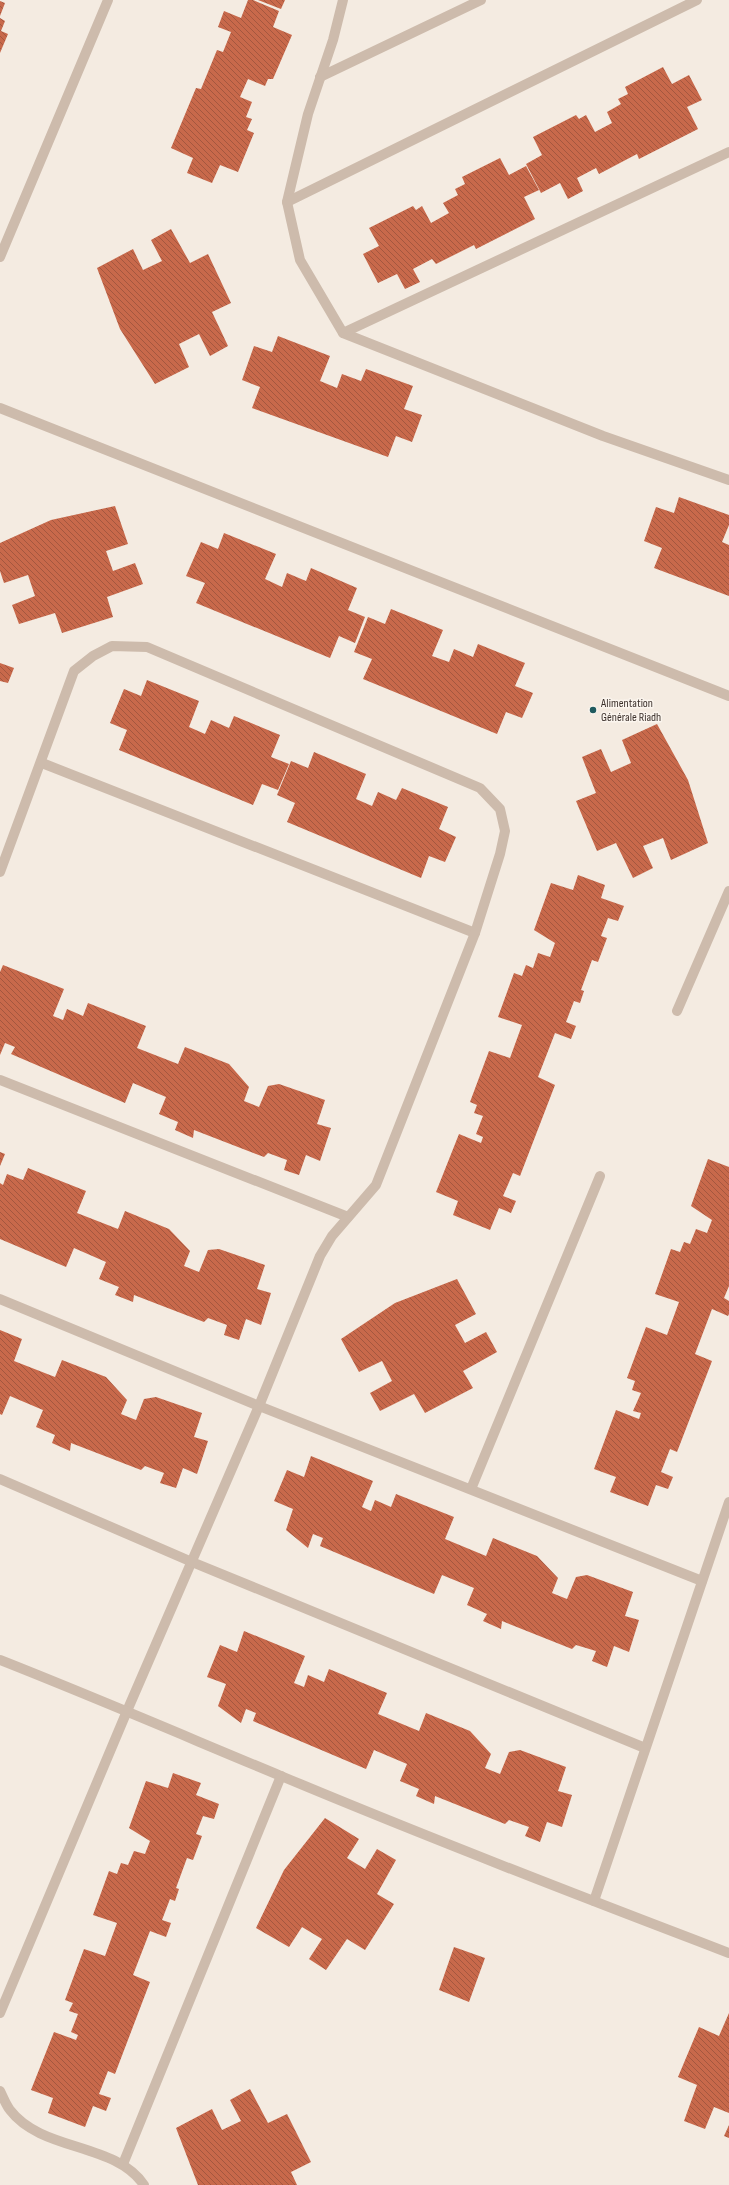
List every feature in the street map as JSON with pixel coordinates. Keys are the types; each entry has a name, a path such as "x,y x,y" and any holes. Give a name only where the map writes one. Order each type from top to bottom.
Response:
{"street":[{"path":"0,257 108,0"},
{"path":"343,0 333,40 308,114 286,202 300,260 343,333 604,436 729,480"},
{"path":"320,77 481,0"},
{"path":"286,202 697,0"},
{"path":"343,333 729,152"},
{"path":"0,408 729,696"},
{"path":"0,872 42,763 74,671 93,656 112,646 147,647 480,788 500,809 505,831 500,854 475,934 376,1185 332,1236 320,1256 259,1406 127,1710 0,2013"},
{"path":"42,763 475,934"},
{"path":"677,1011 729,891"},
{"path":"0,1080 348,1217"},
{"path":"471,1489 600,1176"},
{"path":"0,1299 259,1406 702,1581"},
{"path":"0,1479 192,1562 645,1748"},
{"path":"594,1902 729,1502"},
{"path":"0,1660 127,1710 281,1776 594,1902 729,1953"},
{"path":"123,2164 281,1776"},
{"path":"0,2091 10,2110 36,2132 123,2164 139,2177 144,2185"}],"building":[{"path":"248,0 253,0 279,11 273,27 292,35 273,79 268,79 265,86 248,79 240,97 252,102 246,117 252,119 247,130 254,133 238,172 220,165 212,183 187,173 193,158 171,148 196,88 201,89 217,50 223,52 231,32 218,27 224,11 241,18"},
{"path":"258,0 285,0 281,9"},
{"path":"0,1 5,3 0,16"},
{"path":"0,18 5,21 1,31 8,34 0,53"},
{"path":"663,67 672,84 689,75 702,100 687,107 698,129 639,159 637,154 599,174 596,168 577,178 583,191 568,199 560,183 541,193 526,164 542,155 533,137 576,115 579,119 586,115 595,132 612,123 607,112 621,104 618,99 628,94 625,87"},
{"path":"500,158 509,175 526,166 539,190 524,197 535,219 476,249 474,245 436,264 432,259 413,269 420,282 405,289 397,274 378,283 363,254 379,246 369,228 413,206 416,210 422,206 431,223 449,213 443,203 458,195 455,189 465,184 462,177"},
{"path":"171,229 190,263 208,254 231,303 212,312 228,346 210,356 199,334 179,344 189,367 155,384 120,329 97,268 133,249 143,270 162,261 151,240"},
{"path":"278,336 330,356 320,381 337,388 342,374 361,381 366,369 413,386 404,409 422,415 412,442 396,436 388,457 252,408 260,387 242,380 254,346 272,352"},
{"path":"679,497 729,515 729,525 722,542 729,545 729,596 654,568 662,548 644,541 656,507 674,513"},
{"path":"115,506 128,544 106,551 113,571 135,563 143,584 107,597 113,617 62,633 55,613 19,624 12,605 35,596 28,575 4,583 0,571 0,543 51,520"},
{"path":"224,533 276,554 265,579 282,587 287,573 306,581 311,568 357,588 348,610 365,617 355,643 339,636 330,658 196,603 205,583 186,576 201,542 218,549"},
{"path":"391,609 443,630 432,656 449,662 454,649 473,657 478,644 525,663 515,686 533,693 522,718 506,712 497,734 363,679 372,659 354,652 368,617 385,624"},
{"path":"0,663 14,668 8,683 0,681"},
{"path":"147,680 199,701 189,727 205,734 211,720 229,728 234,716 280,735 271,757 289,764 278,790 262,784 253,805 119,750 127,730 110,723 124,689 141,696"},
{"path":"657,724 688,780 708,843 671,860 663,838 643,846 653,868 633,878 616,843 597,851 576,801 596,793 582,757 601,749 611,772 631,763 622,740"},
{"path":"314,752 366,774 356,799 372,806 378,792 396,800 402,788 448,807 439,829 456,837 445,862 429,856 421,878 287,822 295,803 277,795 291,761 308,768"},
{"path":"578,875 605,885 601,898 624,906 618,921 608,918 601,936 607,938 598,962 592,960 581,990 584,991 580,1003 574,1001 566,1022 576,1026 571,1039 555,1033 538,1077 555,1085 520,1176 513,1173 503,1196 516,1201 511,1213 499,1208 490,1230 453,1215 458,1201 436,1192 459,1134 481,1143 483,1137 476,1134 483,1116 474,1113 477,1105 470,1102 489,1051 510,1058 522,1025 498,1017 514,973 522,976 526,965 533,968 538,953 550,957 555,943 534,930 551,883 573,890"},
{"path":"3,965 64,989 53,1016 63,1020 67,1009 83,1016 88,1003 146,1026 137,1048 178,1064 185,1047 229,1064 249,1087 244,1101 259,1107 268,1086 279,1084 325,1100 317,1124 331,1128 320,1161 306,1155 299,1175 284,1170 287,1160 268,1153 264,1157 194,1130 193,1138 175,1130 178,1122 159,1114 166,1097 133,1083 125,1103 11,1054 15,1047 5,1043 0,1055 0,972"},
{"path":"0,1152 5,1154 0,1166"},
{"path":"708,1159 729,1167 729,1286 724,1298 729,1301 729,1314 728,1316 712,1309 695,1354 712,1361 677,1452 670,1449 661,1472 673,1477 668,1489 656,1485 648,1506 610,1492 616,1477 594,1469 616,1410 639,1419 641,1413 633,1411 641,1393 632,1390 635,1381 627,1378 646,1327 667,1335 679,1302 655,1294 671,1249 680,1252 684,1242 690,1244 696,1229 707,1233 712,1220 691,1206"},
{"path":"28,1168 86,1191 77,1213 118,1229 125,1211 169,1229 190,1251 184,1266 199,1272 208,1250 219,1249 265,1265 257,1289 271,1293 261,1325 246,1319 239,1340 224,1335 227,1325 208,1318 204,1322 134,1295 133,1302 115,1295 119,1287 99,1279 106,1262 74,1248 66,1267 0,1239 0,1183 3,1185 7,1174 23,1180"},
{"path":"457,1279 476,1314 455,1325 465,1343 486,1332 497,1352 463,1371 473,1388 425,1413 414,1394 380,1411 370,1393 392,1381 382,1361 359,1372 341,1339 395,1303"},
{"path":"0,1330 22,1339 14,1361 55,1377 62,1360 106,1377 127,1400 121,1414 136,1420 144,1399 156,1397 202,1413 194,1437 208,1441 197,1474 183,1468 176,1488 160,1483 164,1473 145,1466 141,1470 71,1443 70,1451 52,1443 55,1435 36,1427 43,1410 10,1396 2,1415 0,1414"},
{"path":"311,1456 373,1481 362,1507 371,1511 375,1500 391,1507 396,1494 454,1517 445,1539 486,1556 493,1538 537,1556 558,1578 552,1593 567,1599 576,1577 587,1575 633,1592 625,1616 639,1620 629,1652 614,1646 607,1667 592,1661 596,1651 576,1645 572,1649 502,1621 501,1629 483,1621 487,1614 467,1605 474,1588 442,1575 434,1594 320,1546 323,1538 313,1534 308,1548 286,1530 293,1509 274,1501 287,1470 304,1477"},
{"path":"244,1631 305,1656 294,1683 304,1687 308,1675 324,1682 329,1669 387,1693 378,1714 419,1731 426,1713 470,1731 491,1754 485,1768 500,1774 509,1752 520,1750 566,1767 558,1791 572,1795 562,1827 547,1822 540,1842 525,1836 529,1827 509,1820 505,1824 435,1796 434,1804 416,1796 419,1789 400,1781 407,1764 374,1750 366,1769 253,1721 256,1713 246,1709 241,1723 218,1706 226,1684 207,1677 220,1645 237,1652"},
{"path":"173,1773 201,1783 196,1795 219,1804 214,1819 203,1816 196,1834 202,1836 193,1860 187,1858 176,1888 179,1889 175,1901 170,1899 162,1920 171,1923 166,1937 150,1931 133,1975 150,1982 115,2074 108,2071 99,2094 111,2098 106,2111 93,2106 85,2127 48,2113 53,2098 31,2090 54,2032 76,2040 78,2035 71,2032 78,2014 69,2011 73,2003 65,2000 84,1949 105,1956 117,1923 93,1915 109,1871 117,1874 121,1863 128,1865 134,1851 145,1854 150,1841 129,1828 146,1781 168,1788"},
{"path":"325,1818 359,1839 347,1858 365,1869 377,1849 396,1860 377,1894 394,1904 365,1950 347,1939 326,1970 309,1959 322,1939 302,1927 289,1947 256,1928 284,1870"},
{"path":"454,1947 485,1958 469,2002 439,1990"},
{"path":"729,2013 729,2113 714,2107 705,2129 684,2121 697,2085 678,2077 699,2027 719,2036"},
{"path":"250,2089 268,2123 287,2114 311,2162 291,2172 297,2185 198,2185 176,2128 212,2109 222,2130 241,2121 230,2100"},
{"path":"729,2125 729,2138 724,2136"}],"place":[{"name":"Alimentation Générale Riadh","path":"593,710"}]}
